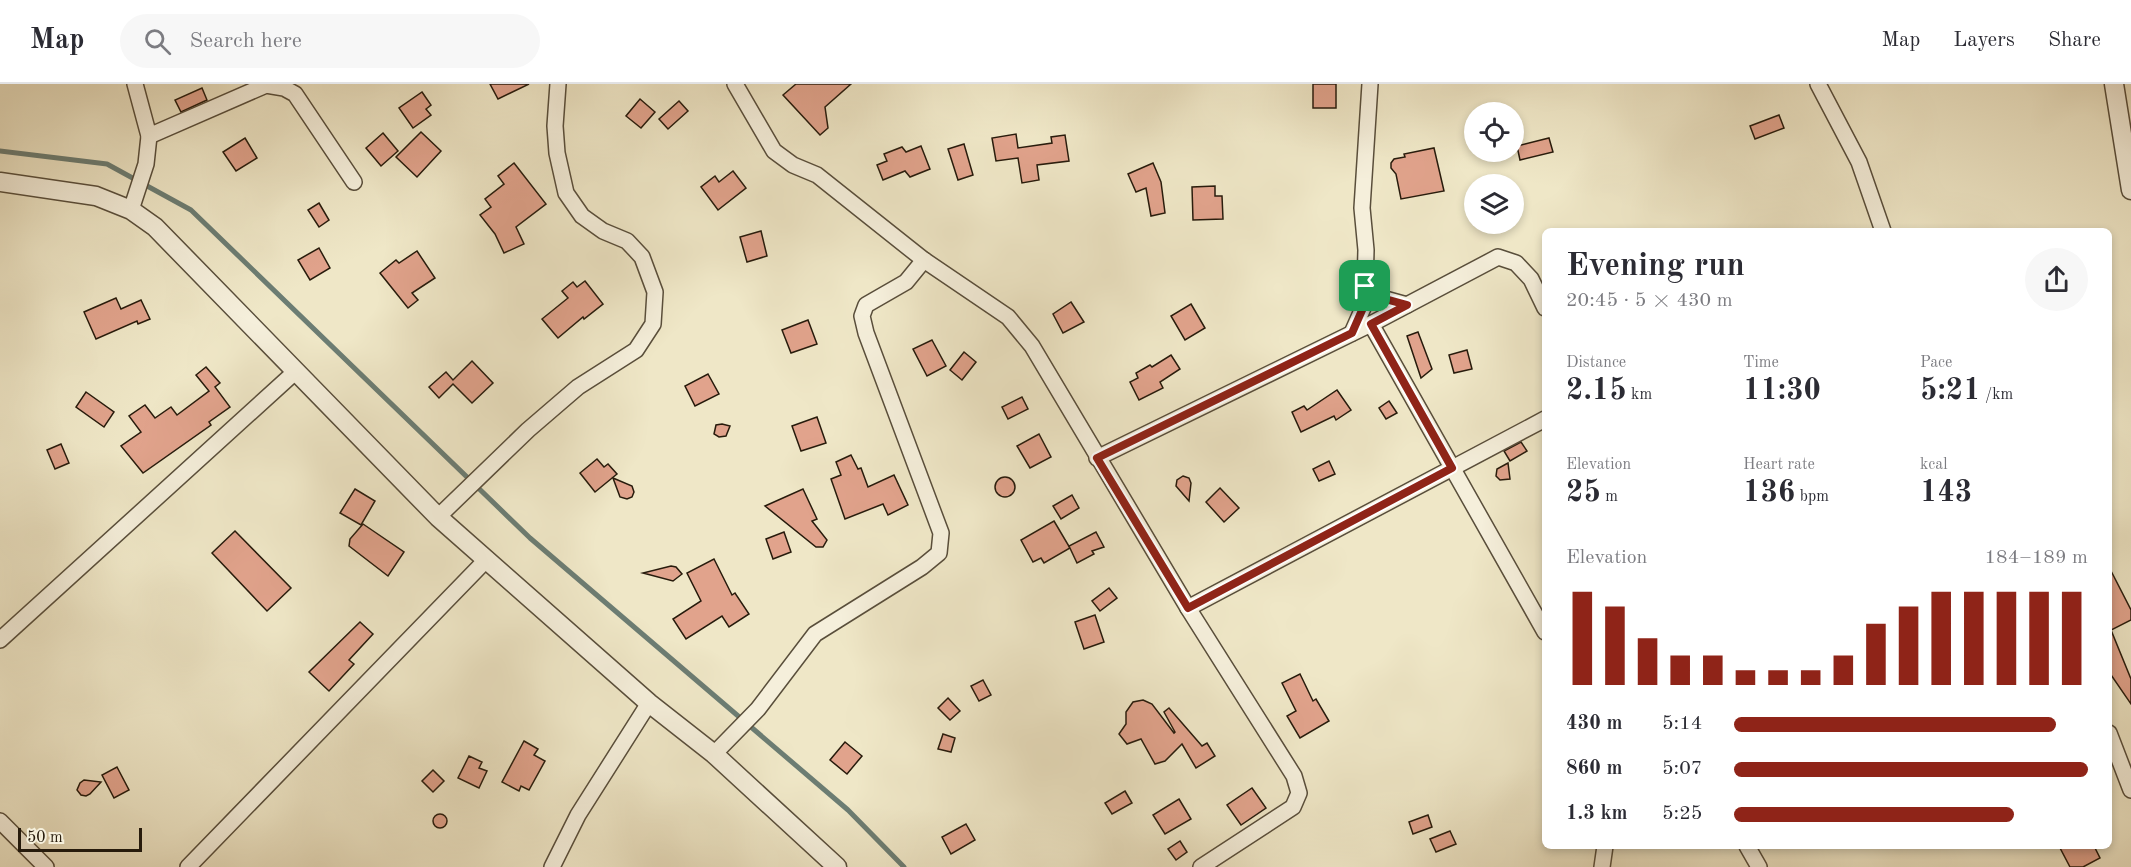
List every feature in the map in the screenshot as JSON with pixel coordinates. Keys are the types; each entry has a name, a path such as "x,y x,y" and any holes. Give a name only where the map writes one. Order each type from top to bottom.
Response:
{"street":[{"path":"131,210 146,164 149,136 135,84"},
{"path":"438,517 528,430 578,387 636,350 653,324 655,292 642,257 627,241 603,231 582,216 566,193 557,153 555,126 558,84"},
{"path":"735,84 774,151 793,165 818,175 924,260 1008,318 1032,346 1188,608 1294,776 1299,793 1293,807 1201,867"},
{"path":"1352,333 1363,308 1365,286 1366,250 1362,208 1370,84"},
{"path":"1818,84 1859,162 1882,228"},
{"path":"2114,84 2131,190"},
{"path":"149,136 266,85 284,88 295,94 354,182"},
{"path":"0,182 96,196 131,210 155,227 438,517 649,703 714,754 837,867"},
{"path":"1097,458 1371,324 1498,257 1516,263 1531,279 1542,302"},
{"path":"714,754 758,709 815,634 922,567 939,553 941,533 866,333 862,315 866,305 906,282 924,260"},
{"path":"1365,286 1378,297 1407,305"},
{"path":"1371,324 1542,627"},
{"path":"0,640 295,372"},
{"path":"1188,608 1542,421"},
{"path":"188,867 487,559"},
{"path":"552,867 578,815 649,703"},
{"path":"2112,741 2131,790"},
{"path":"0,821 46,867"},
{"path":"1602,867 1605,849"},
{"path":"1749,849 1759,867"}],"building":[{"path":"490,84 529,84 498,99"},
{"path":"796,84 851,84 825,107 828,128 820,135 783,95"},
{"path":"1313,84 1336,84 1336,108 1313,108"},
{"path":"202,88 207,100 181,112 175,100"},
{"path":"422,92 431,105 426,109 431,115 413,128 399,108"},
{"path":"640,99 655,112 641,128 626,116"},
{"path":"679,101 688,111 668,129 659,119"},
{"path":"1779,115 1784,128 1755,139 1750,126"},
{"path":"421,132 441,151 417,177 396,157"},
{"path":"383,133 398,151 381,166 366,148"},
{"path":"1016,134 1018,148 1052,143 1051,137 1065,135 1069,161 1037,165 1039,180 1022,183 1018,158 996,161 992,138"},
{"path":"245,138 257,158 236,171 223,152"},
{"path":"1549,138 1553,152 1524,159 1524,144"},
{"path":"964,144 973,175 958,180 948,149"},
{"path":"921,146 930,169 910,177 905,171 883,180 877,165 887,161 884,154 902,147 906,152"},
{"path":"1434,148 1444,191 1401,199 1396,174 1391,168 1391,163 1394,159 1405,157 1404,154"},
{"path":"514,163 546,204 516,227 524,244 504,253 495,234 480,215 491,207 485,199 504,184 498,176"},
{"path":"1153,163 1161,182 1165,213 1151,216 1146,188 1136,192 1128,174"},
{"path":"733,171 746,188 718,210 701,187 715,176 719,182"},
{"path":"1215,186 1215,196 1222,196 1223,219 1193,220 1192,187"},
{"path":"319,203 329,220 319,227 308,210"},
{"path":"761,231 767,256 747,262 740,237"},
{"path":"319,248 330,268 310,280 298,260"},
{"path":"417,251 435,278 412,293 418,300 408,308 380,273 396,260 399,263"},
{"path":"585,281 603,304 558,338 542,319 568,298 562,291 573,282 577,287"},
{"path":"116,298 121,309 141,300 150,319 138,324 137,321 96,339 84,312"},
{"path":"1071,302 1084,322 1063,333 1053,314"},
{"path":"1191,304 1205,328 1185,340 1171,316"},
{"path":"808,320 817,344 791,353 782,330"},
{"path":"1418,332 1432,369 1421,378 1407,336"},
{"path":"932,340 946,366 927,376 913,349"},
{"path":"1467,350 1472,369 1454,373 1449,355"},
{"path":"964,352 976,362 962,380 950,370"},
{"path":"1171,355 1180,369 1160,382 1163,388 1139,400 1130,382 1138,378 1136,373 1150,365 1152,367"},
{"path":"472,361 493,383 472,403 453,384 439,398 429,387 446,372 453,380"},
{"path":"206,367 220,383 215,387 230,407 209,422 211,425 143,473 121,446 141,432 129,416 145,405 155,418 171,407 177,415 209,391 196,375"},
{"path":"708,374 719,394 695,406 685,386"},
{"path":"1337,390 1351,410 1336,420 1334,416 1301,432 1292,412 1304,406 1307,410"},
{"path":"86,392 114,412 104,427 76,407"},
{"path":"1022,397 1028,409 1008,419 1002,407"},
{"path":"1389,401 1397,413 1386,419 1379,408"},
{"path":"817,417 826,443 801,451 792,426"},
{"path":"716,425 730,426 726,436 719,437 714,434"},
{"path":"1039,434 1051,457 1030,468 1017,446"},
{"path":"1521,442 1527,451 1510,461 1504,451"},
{"path":"61,444 69,463 55,469 47,450"},
{"path":"851,455 858,469 861,468 868,487 894,475 908,505 888,515 883,504 845,519 831,479 841,475 836,462"},
{"path":"597,459 604,467 608,464 617,474 595,492 580,473"},
{"path":"1329,461 1335,474 1319,481 1313,469"},
{"path":"1508,463 1510,479 1500,480 1496,476 1497,469"},
{"path":"1183,476 1189,478 1191,483 1189,501 1176,486 1177,480"},
{"path":"1001,477 1009,477 1015,483 1015,491 1009,497 1001,497 995,491 995,483"},
{"path":"613,478 632,486 634,492 632,497 627,499 620,497"},
{"path":"1220,488 1239,508 1224,522 1206,502"},
{"path":"355,489 375,501 361,525 340,513"},
{"path":"803,489 817,519 812,521 827,540 823,547 816,547 765,506"},
{"path":"1072,495 1079,508 1061,519 1053,506"},
{"path":"1054,521 1070,548 1044,563 1041,558 1033,562 1021,540"},
{"path":"363,524 404,552 388,576 349,546 350,539"},
{"path":"235,531 291,588 267,611 212,553"},
{"path":"784,532 791,552 773,559 766,539"},
{"path":"1096,532 1104,547 1092,551 1094,554 1077,563 1069,546"},
{"path":"714,559 732,595 735,593 749,614 729,627 722,616 686,639 673,619 701,601 687,573"},
{"path":"671,566 676,567 682,574 673,581 643,573"},
{"path":"2112,573 2131,610 2131,620 2112,630"},
{"path":"1109,588 1117,598 1100,611 1092,601"},
{"path":"1095,615 1104,642 1084,649 1075,622"},
{"path":"360,622 373,634 349,660 354,664 329,691 309,672"},
{"path":"2112,632 2131,679 2131,704 2112,676"},
{"path":"1300,674 1313,701 1316,699 1329,721 1300,738 1287,716 1296,711 1282,683"},
{"path":"983,680 991,695 979,701 971,686"},
{"path":"948,698 960,711 950,720 938,708"},
{"path":"1143,700 1152,704 1174,733 1164,712 1169,708 1202,746 1207,743 1215,756 1196,768 1182,744 1165,761 1155,764 1141,739 1127,744 1119,734 1126,724 1126,712 1133,702"},
{"path":"943,734 955,738 951,752 938,749"},
{"path":"524,741 538,749 534,755 545,761 529,790 521,786 519,791 502,782"},
{"path":"845,742 862,756 847,774 830,760"},
{"path":"469,756 482,762 479,768 487,771 479,788 458,778"},
{"path":"117,767 129,790 114,798 102,775"},
{"path":"433,770 444,781 433,792 422,781"},
{"path":"84,780 101,782 86,796 81,795 77,790"},
{"path":"1252,788 1266,808 1241,825 1227,805"},
{"path":"1125,791 1132,803 1112,814 1105,803"},
{"path":"1179,799 1191,819 1165,834 1153,815"},
{"path":"440,814 445,816 447,821 445,826 440,828 435,826 433,821 435,816"},
{"path":"1428,815 1432,827 1413,834 1409,822"},
{"path":"966,824 975,840 951,854 942,837"},
{"path":"1450,831 1456,844 1436,852 1430,839"},
{"path":"1180,841 1187,852 1176,860 1168,849"},
{"path":"2061,849 2096,849 2100,858 2083,867 2070,867"}],"waterway":[{"path":"0,151 107,164 191,210 530,538 848,810 904,867"}],"route":[{"path":"1365,286 1378,297 1407,305 1371,324 1452,468 1188,608 1097,458 1352,333 1363,308 1365,286"}]}
